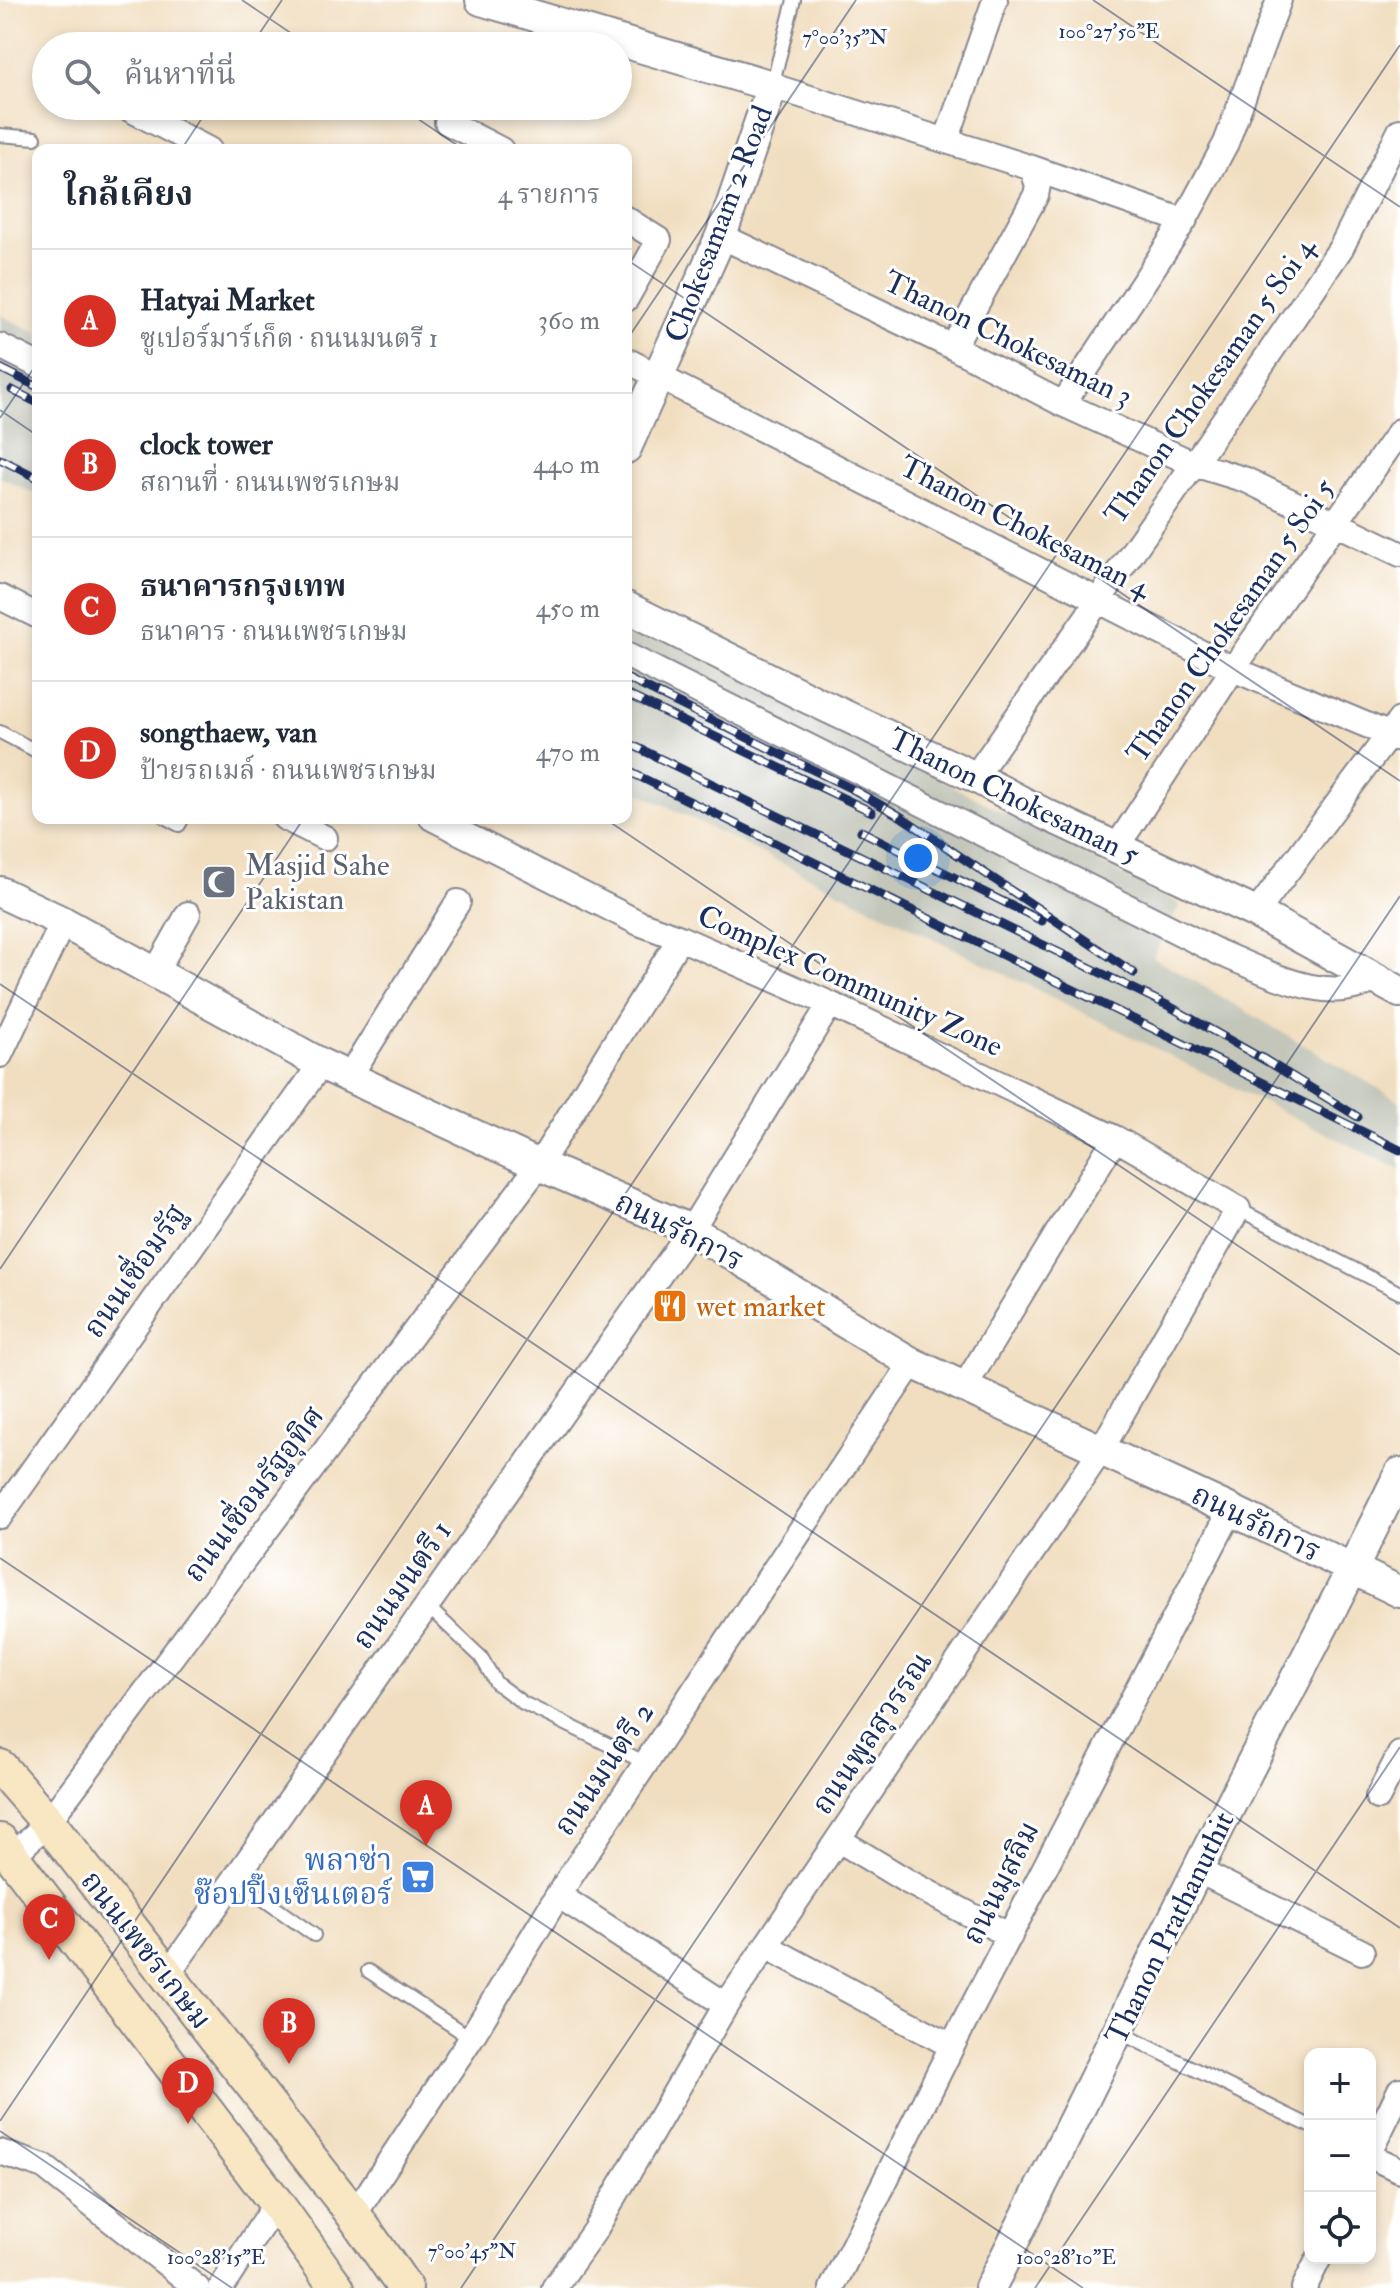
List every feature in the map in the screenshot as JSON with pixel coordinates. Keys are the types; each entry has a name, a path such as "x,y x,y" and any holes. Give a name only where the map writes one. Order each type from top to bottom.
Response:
{"main road":[{"name":"ถนนเพชรเกษม","path":"2,1773 48,1822 354,2215 405,2288"},
{"name":"ถนนเพชรเกษม","path":"6,1848 337,2288"}],"street":[{"path":"481,0 589,32"},
{"path":"946,141 995,0"},
{"path":"1063,404 1184,221 1226,143 1279,0"},
{"path":"632,45 1032,168 1184,221"},
{"name":"Chokesamam 2 Road","path":"632,434 721,236 772,86"},
{"path":"151,120 197,144"},
{"path":"447,122 489,144"},
{"name":"Thanon Chokesaman 5 Soi 4","path":"975,777 1341,248 1400,131"},
{"path":"953,347 1036,195 1038,185 1032,168"},
{"path":"632,223 659,240 632,288"},
{"name":"Thanon Chokesaman 3","path":"721,236 953,347 1063,404 1194,464 1246,480 1400,554"},
{"path":"0,346 32,362"},
{"name":"Thanon Chokesaman 4","path":"632,363 1233,669 1397,731"},
{"name":"Thanon Chokesaman 5 Soi 5","path":"1116,848 1233,669 1399,435"},
{"path":"0,597 32,613"},
{"name":"Thanon Chokesaman 5","path":"632,610 1116,848 1256,913 1387,986"},
{"path":"632,658 1222,954 1303,985 1334,990 1387,986"},
{"path":"1256,913 1397,731"},
{"path":"297,824 325,838"},
{"name":"Complex Community Zone","path":"444,824 639,923 830,1004 1115,1138 1238,1209"},
{"name":"ถนนรัถการ","path":"0,892 63,922 321,1064 539,1165 691,1230 912,1363 1231,1510 1400,1592"},
{"path":"349,1077 458,902"},
{"path":"155,973 188,914"},
{"path":"0,1055 63,922"},
{"name":"ถนนเชื่อมรัฐอุทิศ","path":"6,1848 48,1822 539,1165 680,938"},
{"name":"ถนนมนตรี 1","path":"166,1977 691,1230 830,1004"},
{"name":"ถนนเชื่อมรัฐ","path":"0,1516 321,1064"},
{"path":"965,1386 1115,1138"},
{"name":"ถนนพูลสุวรรณ","path":"554,2288 595,2230 726,2005 1101,1450 1238,1209"},
{"name":"ถนนมนตรี 2","path":"354,2215 471,2038 558,1895 912,1363"},
{"name":"Thanon Prathanuthit","path":"990,2288 1197,1870 1400,1473"},
{"name":"ถนนมุสลิม","path":"832,2288 952,2046 1231,1510"},
{"path":"1378,1797 1400,1754"},
{"path":"839,1840 905,1880 1010,1936"},
{"path":"1197,1870 1362,1952"},
{"path":"558,1895 726,2005"},
{"path":"766,1946 952,2046"},
{"path":"1376,2140 1400,2090"},
{"path":"0,2152 44,2167 197,2288"},
{"path":"1376,2156 1400,2170"},
{"path":"221,2288 276,2203"},
{"path":"1306,2287 1316,2264"}],"lane":[{"path":"772,86 794,0"},
{"path":"0,135 35,138"},
{"path":"0,732 32,749"},
{"path":"1238,1209 1400,1293"},
{"path":"427,1606 481,1657 496,1683 523,1703 646,1763"},
{"path":"235,1879 314,1935"},
{"path":"368,1971 471,2038"},
{"path":"1119,2032 1304,2123"}],"shaded area":[{"path":"0,315 32,330 32,493 0,477"},
{"path":"632,620 1180,904 1153,957 1400,1101 1400,1170 632,789"}],"railway":[{"path":"0,368 32,384"},
{"path":"12,390 32,400"},
{"path":"0,459 32,475"},
{"path":"632,681 856,791 900,816 1134,973"},
{"path":"632,697 872,812"},
{"path":"632,745 1169,1006 1268,1062"},
{"path":"632,773 1400,1150"},
{"path":"861,831 1042,921"},
{"path":"1259,1056 1358,1117"}],"place":[{"name":"Masjid Sahe Pakistan","path":"219,882"},
{"name":"wet market","path":"670,1306"},
{"name":"Hatyai Market","path":"426,1846"},
{"name":"พลาซ่า ช๊อปปิ๊งเซ็นเตอร์","path":"418,1877"},
{"name":"ธนาคารกรุงเทพ","path":"49,1960"},
{"name":"clock tower","path":"289,2064"},
{"name":"songthaew, van","path":"188,2124"}]}
